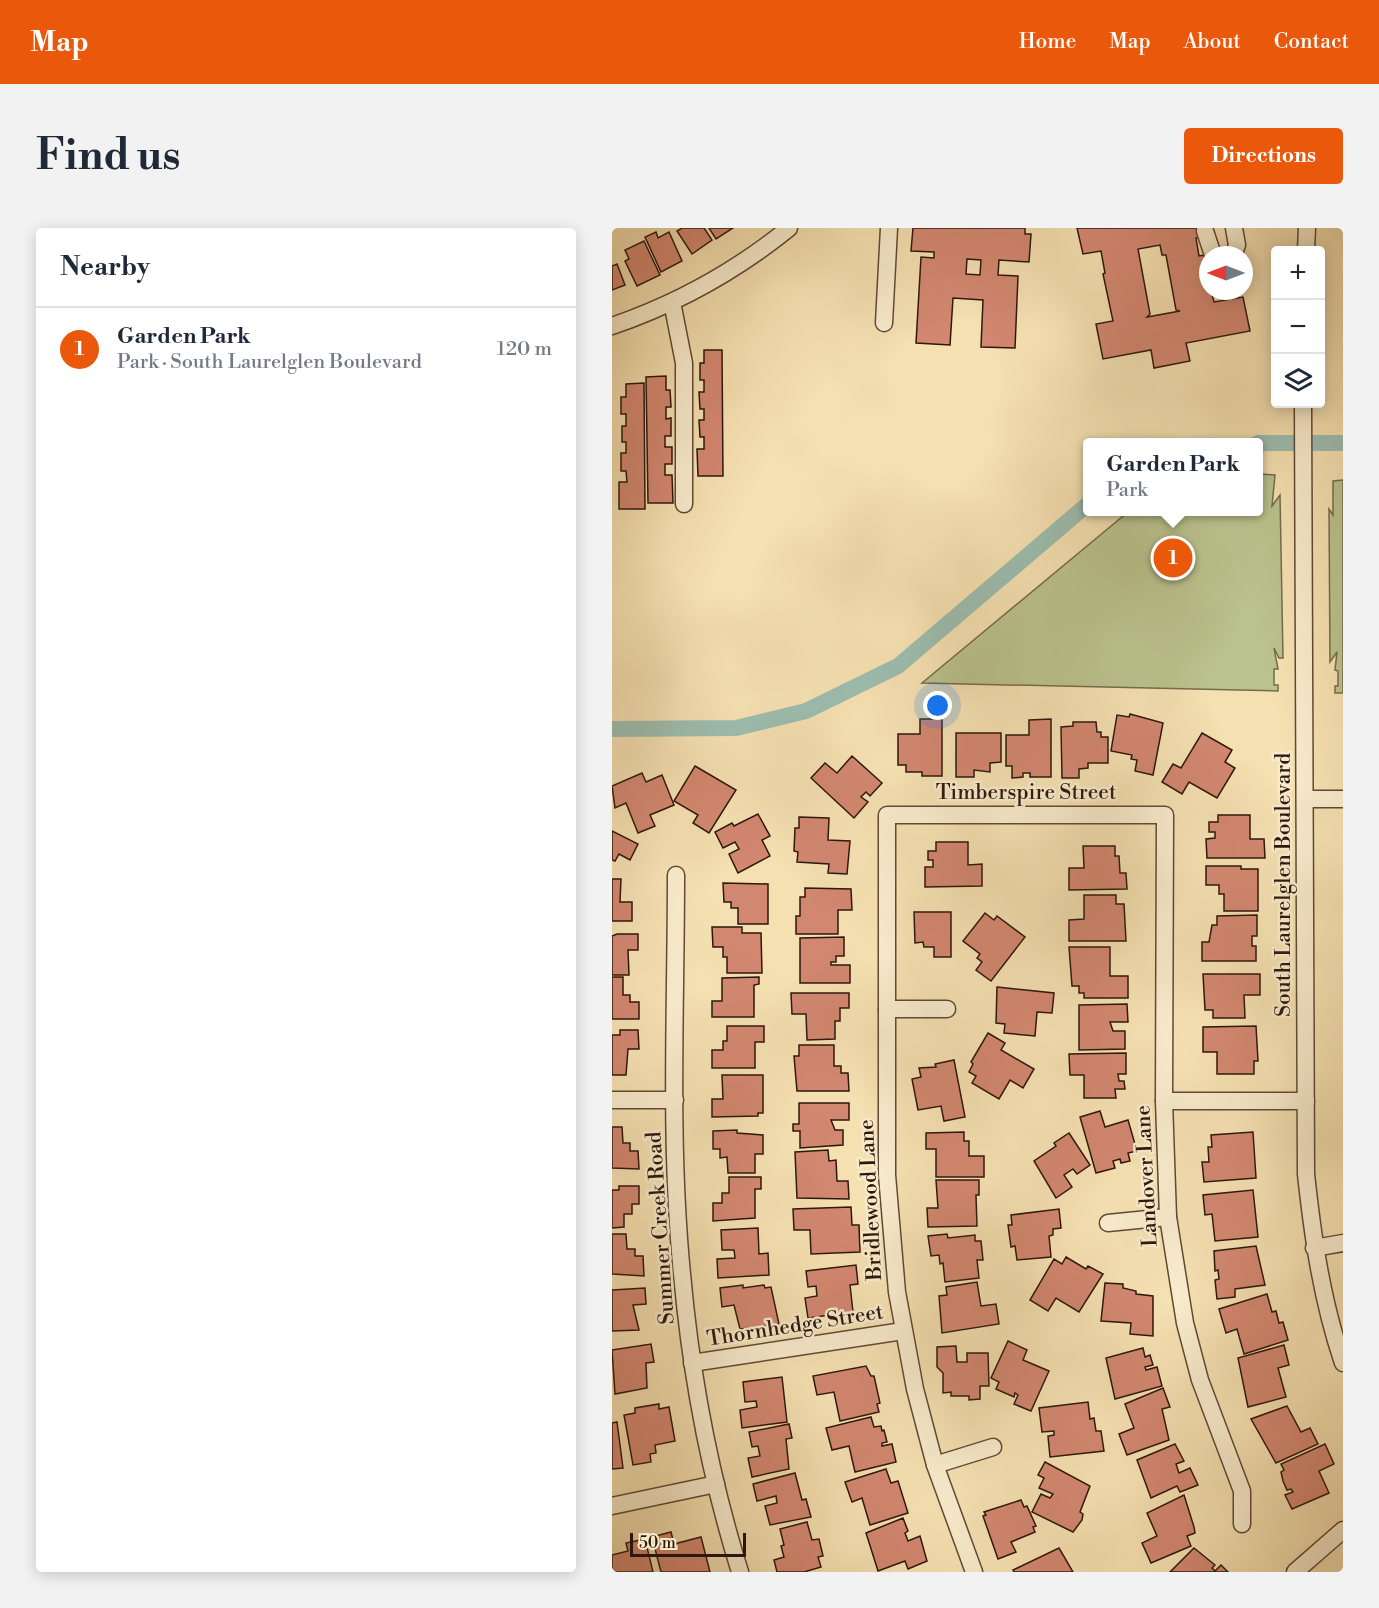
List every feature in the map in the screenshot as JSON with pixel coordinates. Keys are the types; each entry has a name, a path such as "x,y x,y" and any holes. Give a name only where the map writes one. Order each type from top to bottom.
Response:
{"street":[{"path":"612,326 672,302 723,275 788,228"},
{"path":"884,323 889,228"},
{"path":"1234,228 1237,246"},
{"path":"1306,228 1306,246"},
{"path":"1205,231 1210,246"},
{"path":"672,302 684,363 684,504"},
{"name":"South Laurelglen Boulevard","path":"1303,408 1306,1174 1314,1248 1324,1300 1343,1363"},
{"path":"1306,799 1343,799"},
{"name":"Timberspire Street","path":"887,815 1165,815"},
{"name":"Bridlewood Lane","path":"887,815 887,1175 891,1234 903,1331 935,1465 974,1572"},
{"name":"Landover Lane","path":"1165,815 1164,1101 1168,1217 1185,1323 1204,1392 1242,1491 1242,1524"},
{"name":"Summer Creek Road","path":"676,875 675,1100 677,1207 682,1274 692,1363 716,1484 740,1572"},
{"path":"887,1009 947,1009"},
{"path":"612,1100 675,1100"},
{"path":"1164,1101 1306,1101"},
{"path":"1108,1223 1168,1217"},
{"path":"1314,1248 1343,1243"},
{"name":"Thornhedge Street","path":"692,1363 903,1331"},
{"path":"935,1465 993,1448"},
{"path":"612,1506 716,1484"},
{"path":"1295,1572 1343,1530"}],"green space":[{"path":"1263,474 1275,475 1272,506 1280,495 1283,658 1279,658 1274,648 1278,669 1274,669 1274,685 1278,685 1278,691 922,683 1123,516 1263,516"},
{"path":"1343,480 1343,693 1335,693 1335,686 1338,686 1338,671 1335,670 1337,652 1330,662 1329,509 1333,515 1333,481"}],"building":[{"path":"682,228 704,228 712,240 692,254 677,231"},
{"path":"709,228 733,228 716,239"},
{"path":"913,228 1025,228 1025,234 1031,234 1029,262 999,260 998,275 1018,276 1015,348 981,347 983,300 953,298 950,345 916,343 921,257 934,258 934,252 911,251","holes":["967,259 981,260 980,275 966,274"]},
{"path":"1077,228 1210,228 1202,237 1196,238 1199,256 1199,300 1213,300 1214,302 1244,300 1250,331 1186,343 1190,361 1154,368 1151,350 1103,359 1096,324 1113,321 1103,274 1105,273 1101,251 1083,254","holes":["1160,245 1162,255 1166,255 1176,310 1180,311 1147,317 1150,314 1138,249"]},
{"path":"656,232 658,238 669,232 682,261 661,272 645,237"},
{"path":"644,241 660,275 637,286 625,261 629,259 625,250"},
{"path":"617,264 625,285 612,290 612,266"},
{"path":"704,350 722,350 723,476 698,476 697,449 704,449 704,437 700,437 699,420 704,420 704,409 700,409 699,392 704,392 704,380 700,380 700,363 704,363"},
{"path":"666,376 666,390 670,390 671,407 666,407 666,419 671,418 671,436 665,436 665,447 672,447 672,464 665,464 665,475 672,475 673,503 648,503 646,377"},
{"path":"644,383 645,509 619,509 619,482 627,482 626,471 621,471 621,453 626,453 626,442 622,442 622,426 626,426 626,414 621,414 621,397 626,397 626,384"},
{"path":"1130,714 1163,723 1153,775 1135,771 1137,760 1131,759 1132,755 1111,751 1117,715 1129,717"},
{"path":"920,719 942,719 942,776 922,776 922,772 906,772 906,765 898,765 898,734 920,734"},
{"path":"1051,719 1051,777 1030,777 1030,773 1023,773 1023,777 1012,778 1012,766 1006,766 1006,735 1029,735 1029,720"},
{"path":"1073,722 1096,722 1097,732 1101,732 1101,737 1108,737 1108,763 1088,763 1088,768 1079,769 1079,778 1062,778 1061,727 1073,726"},
{"path":"956,733 1001,733 1001,762 990,763 990,772 974,770 974,777 956,777"},
{"path":"1202,733 1232,750 1225,762 1235,768 1217,798 1189,782 1182,794 1162,782 1173,764 1181,768"},
{"path":"852,756 882,783 870,796 866,792 861,797 868,802 854,818 811,778 825,763 837,773"},
{"path":"695,766 736,790 709,833 693,823 698,815 674,801"},
{"path":"642,773 646,782 662,775 674,805 650,815 655,826 638,833 626,803 615,808 612,786"},
{"path":"758,814 770,836 762,840 770,856 738,873 729,854 739,849 735,842 723,848 715,832 732,823 734,826"},
{"path":"1218,815 1250,815 1250,839 1264,839 1265,858 1207,858 1206,839 1215,838 1215,832 1209,832 1209,822 1218,822"},
{"path":"799,817 829,818 828,840 850,841 847,874 828,873 829,864 797,862 798,852 794,851 795,828 799,828"},
{"path":"612,831 638,844 630,860 619,854 615,861 612,860"},
{"path":"936,842 968,842 968,865 982,864 982,886 925,887 925,867 933,867 933,860 928,860 928,851 936,851"},
{"path":"1083,846 1115,846 1115,856 1119,856 1120,873 1126,873 1127,889 1069,890 1069,868 1084,868"},
{"path":"1206,866 1241,866 1241,869 1258,869 1258,911 1224,911 1224,894 1219,894 1219,885 1206,885"},
{"path":"612,879 621,879 620,902 632,902 632,921 612,921"},
{"path":"723,883 768,884 768,924 738,924 738,908 731,908 731,902 724,902"},
{"path":"805,888 851,889 852,910 838,910 838,934 796,934 796,916 800,916 800,897 805,897"},
{"path":"1084,895 1116,895 1116,904 1124,904 1126,941 1069,941 1069,920 1084,919"},
{"path":"914,912 951,912 951,957 934,957 934,947 924,947 923,942 915,943"},
{"path":"985,913 994,920 997,916 1025,937 991,981 976,970 982,962 977,958 980,954 963,941"},
{"path":"1257,915 1257,936 1252,936 1252,946 1256,946 1256,961 1202,961 1202,942 1209,942 1212,925 1217,925 1217,916"},
{"path":"712,927 742,927 742,933 761,933 762,973 727,973 727,957 723,957 723,947 713,947"},
{"path":"638,934 638,950 628,950 629,975 612,975 612,936"},
{"path":"844,937 844,956 836,956 836,962 831,962 831,965 850,965 850,983 800,983 800,938"},
{"path":"1069,947 1110,947 1110,976 1128,976 1128,998 1084,998 1084,993 1079,993 1079,986 1072,986"},
{"path":"1203,974 1260,974 1260,995 1244,995 1245,1018 1213,1018 1213,1010 1205,1010"},
{"path":"612,977 623,977 623,995 630,995 630,1002 639,1002 639,1019 612,1019"},
{"path":"759,977 759,984 754,985 754,1017 712,1017 712,1001 722,1001 722,978"},
{"path":"997,987 1054,993 1052,1013 1037,1012 1035,1036 1004,1033 1005,1024 996,1023"},
{"path":"791,993 849,993 849,1008 840,1008 840,1021 835,1021 835,1039 807,1040 806,1014 792,1014"},
{"path":"1127,1004 1128,1022 1110,1022 1113,1031 1125,1031 1125,1049 1079,1050 1079,1005"},
{"path":"727,1026 764,1026 764,1042 755,1042 755,1068 712,1068 712,1050 723,1050 723,1041 727,1041"},
{"path":"1256,1026 1258,1061 1254,1061 1254,1074 1217,1074 1217,1052 1203,1052 1203,1027"},
{"path":"620,1030 638,1030 639,1049 628,1049 626,1075 612,1075 612,1035 620,1035"},
{"path":"988,1033 1005,1043 1001,1050 1034,1069 1023,1088 1010,1080 999,1099 972,1083 976,1076 969,1072 973,1064 971,1062"},
{"path":"799,1045 834,1045 834,1066 841,1066 841,1073 848,1073 849,1091 797,1091 794,1056 799,1056"},
{"path":"1126,1053 1126,1074 1118,1074 1119,1081 1124,1081 1125,1089 1115,1089 1116,1098 1084,1098 1084,1075 1070,1075 1069,1054"},
{"path":"954,1060 965,1117 944,1121 941,1106 918,1110 912,1079 921,1077 919,1068 936,1067 935,1064"},
{"path":"722,1075 763,1075 763,1113 758,1113 758,1116 712,1117 712,1099 723,1099"},
{"path":"799,1103 849,1103 849,1120 831,1120 835,1130 843,1130 843,1145 800,1148 800,1131 793,1131 793,1124 799,1124"},
{"path":"1100,1111 1105,1127 1128,1120 1137,1151 1128,1153 1130,1161 1121,1163 1120,1159 1113,1161 1115,1168 1096,1173 1080,1117"},
{"path":"612,1127 622,1127 623,1143 630,1143 630,1151 638,1151 639,1169 612,1168"},
{"path":"737,1130 737,1133 763,1135 763,1154 755,1154 755,1173 728,1173 727,1157 720,1158 720,1149 713,1149 713,1131"},
{"path":"964,1132 964,1141 969,1141 969,1156 984,1156 984,1177 936,1177 936,1149 926,1149 926,1133"},
{"path":"1253,1132 1256,1178 1204,1182 1202,1162 1209,1162 1208,1147 1212,1147 1211,1135"},
{"path":"1069,1133 1090,1165 1077,1174 1073,1169 1064,1175 1072,1187 1056,1198 1034,1161 1056,1146 1054,1143"},
{"path":"828,1150 829,1161 836,1160 837,1181 848,1181 849,1199 797,1198 795,1152"},
{"path":"729,1177 761,1177 761,1189 755,1189 755,1218 713,1221 713,1203 722,1203 722,1193 729,1193"},
{"path":"936,1180 979,1180 979,1195 976,1195 977,1226 928,1227 927,1208 938,1208"},
{"path":"619,1186 639,1186 639,1204 632,1204 632,1214 624,1214 624,1227 612,1228 612,1190 619,1190"},
{"path":"1253,1190 1258,1237 1215,1241 1212,1214 1205,1215 1203,1195"},
{"path":"851,1207 852,1225 859,1225 860,1252 811,1254 810,1230 794,1230 793,1209"},
{"path":"1059,1209 1061,1228 1053,1229 1053,1235 1049,1236 1051,1257 1017,1260 1015,1246 1011,1247 1008,1225 1012,1225 1011,1215"},
{"path":"758,1228 759,1254 768,1253 769,1275 718,1278 717,1259 735,1258 734,1250 722,1250 721,1230"},
{"path":"612,1234 626,1234 627,1249 635,1249 635,1256 643,1256 644,1276 612,1274"},
{"path":"947,1234 948,1238 975,1235 975,1241 981,1241 983,1260 977,1260 979,1278 945,1282 943,1263 940,1264 939,1255 931,1256 928,1236"},
{"path":"1256,1246 1265,1285 1235,1289 1235,1297 1217,1299 1215,1280 1219,1279 1218,1270 1215,1271 1214,1251"},
{"path":"1066,1257 1086,1269 1088,1266 1103,1274 1079,1312 1056,1298 1048,1311 1030,1300 1054,1259 1062,1264"},
{"path":"856,1265 858,1284 850,1285 853,1312 808,1318 805,1298 817,1296 816,1286 808,1287 806,1271"},
{"path":"977,1282 981,1306 996,1304 999,1324 942,1333 939,1296 947,1295 946,1287"},
{"path":"1105,1283 1123,1284 1123,1288 1136,1291 1136,1294 1153,1296 1153,1336 1130,1334 1131,1323 1101,1321"},
{"path":"743,1285 743,1288 764,1285 765,1288 771,1287 779,1324 740,1329 734,1305 722,1307 720,1288"},
{"path":"645,1288 646,1304 633,1305 639,1330 612,1331 612,1290"},
{"path":"1267,1294 1272,1312 1276,1311 1279,1323 1283,1322 1288,1340 1244,1354 1237,1329 1226,1333 1219,1309"},
{"path":"1008,1341 1027,1350 1023,1360 1049,1371 1031,1411 1014,1404 1018,1395 1015,1393 1014,1397 996,1389 999,1382 991,1378"},
{"path":"651,1344 654,1362 646,1363 647,1388 615,1394 612,1350"},
{"path":"1284,1345 1289,1365 1278,1368 1286,1397 1248,1407 1238,1358"},
{"path":"956,1346 957,1362 967,1362 967,1353 988,1353 989,1386 980,1386 980,1399 969,1400 969,1396 951,1396 951,1392 943,1393 943,1373 937,1367 937,1347"},
{"path":"1143,1348 1145,1357 1150,1355 1153,1365 1145,1367 1146,1370 1157,1367 1162,1386 1115,1399 1106,1358"},
{"path":"866,1366 871,1376 874,1376 880,1403 877,1404 879,1412 840,1421 834,1392 817,1395 813,1376"},
{"path":"782,1377 787,1422 742,1428 740,1410 757,1407 756,1401 745,1402 743,1382"},
{"path":"1163,1388 1170,1407 1162,1409 1169,1440 1127,1455 1119,1434 1134,1428 1125,1404"},
{"path":"1088,1402 1090,1419 1094,1418 1096,1431 1101,1431 1104,1451 1050,1457 1048,1436 1054,1435 1054,1431 1042,1432 1039,1408"},
{"path":"659,1404 659,1409 669,1407 675,1441 655,1445 656,1453 650,1454 651,1462 633,1465 624,1415 635,1413 635,1408"},
{"path":"1287,1406 1301,1432 1310,1428 1318,1444 1276,1463 1251,1419"},
{"path":"871,1417 874,1427 881,1426 882,1431 884,1430 887,1442 882,1443 882,1446 892,1444 896,1462 855,1472 849,1446 832,1450 826,1428"},
{"path":"617,1422 623,1468 612,1469 612,1423"},
{"path":"789,1424 792,1438 786,1439 789,1469 752,1477 748,1458 760,1456 758,1446 752,1447 749,1432"},
{"path":"1175,1444 1184,1461 1176,1464 1179,1473 1190,1468 1198,1485 1180,1492 1177,1486 1151,1498 1137,1460"},
{"path":"1325,1444 1334,1464 1319,1471 1329,1493 1292,1509 1285,1495 1293,1492 1291,1489 1287,1490 1283,1481 1281,1472 1284,1470 1281,1464"},
{"path":"1045,1462 1090,1486 1080,1512 1083,1514 1082,1520 1073,1532 1032,1512 1041,1494 1050,1498 1053,1494 1039,1488 1044,1478 1038,1475"},
{"path":"886,1469 891,1483 898,1481 908,1513 870,1525 862,1498 852,1502 845,1482"},
{"path":"795,1473 802,1500 806,1499 811,1517 770,1525 765,1506 777,1503 776,1496 757,1501 753,1484"},
{"path":"1184,1495 1195,1533 1187,1536 1191,1546 1151,1563 1142,1543 1157,1536 1147,1513"},
{"path":"1021,1500 1024,1507 1027,1506 1036,1526 1033,1527 1035,1532 1011,1542 1016,1552 998,1559 983,1516 986,1515 984,1512"},
{"path":"903,1518 908,1531 905,1533 908,1541 920,1536 927,1561 908,1569 905,1561 878,1571 866,1533"},
{"path":"807,1522 812,1540 819,1539 823,1556 818,1557 821,1567 804,1572 777,1572 774,1560 784,1557 780,1529"},
{"path":"671,1532 674,1544 701,1537 710,1572 661,1572 652,1537"},
{"path":"645,1539 653,1572 612,1572 612,1555 628,1551 626,1543"},
{"path":"1059,1548 1073,1572 1014,1572 1013,1570"},
{"path":"1194,1548 1215,1565 1212,1568 1215,1571 1221,1565 1228,1572 1170,1572"}],"waterway":[{"path":"1263,443 1343,443"},
{"path":"612,729 736,728 806,711 898,666 1083,508"}],"place":[{"name":"Garden Park","path":"1173,558"}]}
